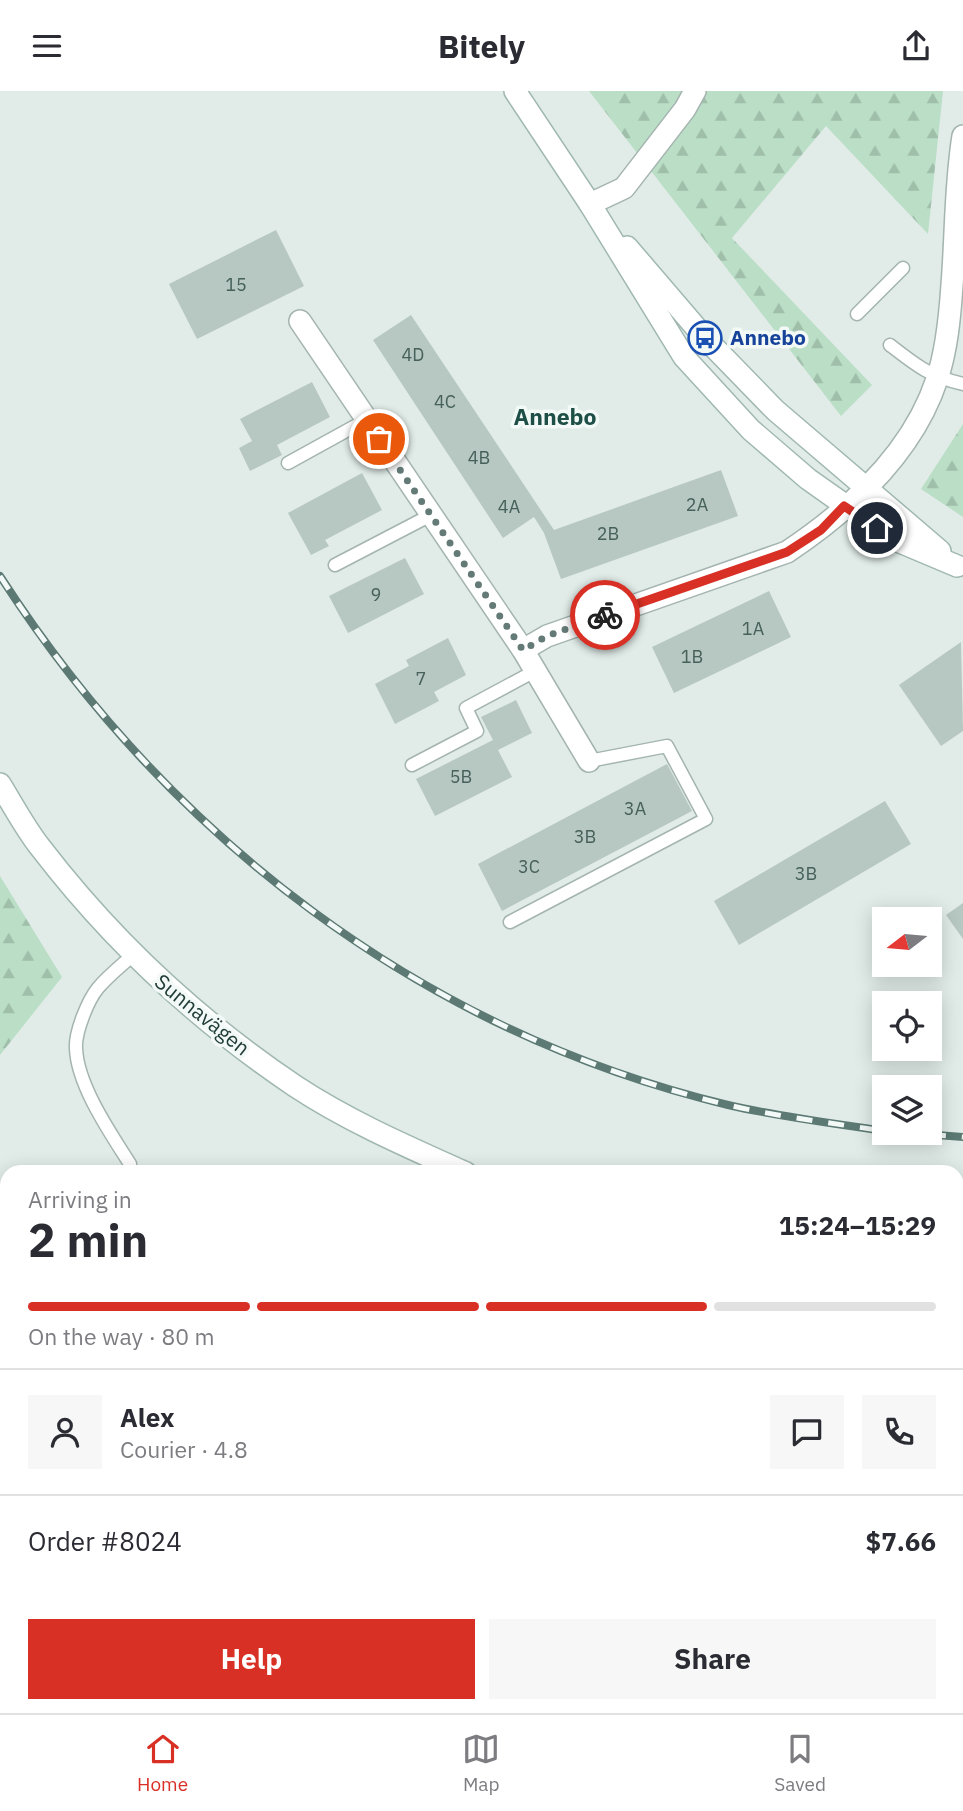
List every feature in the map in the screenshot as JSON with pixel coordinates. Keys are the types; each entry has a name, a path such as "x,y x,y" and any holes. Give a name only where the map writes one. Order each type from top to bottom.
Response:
{"street":[{"path":"515,91 590,204 684,357 751,430 844,506 893,539 960,568"},
{"path":"590,204 624,188 685,109 695,91"},
{"path":"523,650 547,636 787,552 821,530 890,462 917,427 938,378 952,288 963,136"},
{"path":"590,204 737,372 775,410 960,568"},
{"path":"300,321 523,650 589,761"},
{"name":"Sunnavägen","path":"0,784 38,845 91,910 150,973 228,1038 297,1087 388,1138 448,1165"}],"lane":[{"path":"857,314 904,268"},
{"path":"890,345 911,363 938,378 963,384"},
{"path":"288,463 366,420"},
{"path":"335,565 431,515"},
{"path":"412,765 477,731 466,708 535,671"},
{"path":"510,922 706,819 667,746 589,761"},
{"path":"130,1164 99,1116 84,1081 75,1047 85,1010 98,988 133,955"}],"green space":[{"path":"589,91 943,91 928,234 826,126 732,238 872,385 841,416"},
{"path":"963,424 963,517 921,489"},
{"path":"0,876 62,977 0,1055"}],"building":[{"path":"276,230 304,286 197,339 169,284"},
{"path":"411,315 554,530 721,470 738,516 561,579 544,533 534,517 503,538 373,340"},
{"path":"312,382 330,417 277,445 282,455 250,471 239,448 252,441 240,419"},
{"path":"362,473 382,510 325,540 329,546 311,555 288,513"},
{"path":"405,558 424,594 348,633 329,596"},
{"path":"769,591 791,637 674,693 652,647"},
{"path":"448,638 466,675 434,692 439,701 395,724 375,684 409,666 406,660"},
{"path":"961,642 963,731 941,746 899,685"},
{"path":"516,700 532,733 498,750 512,777 435,816 416,779 493,740 481,717"},
{"path":"667,764 692,811 502,911 478,864"},
{"path":"885,801 911,844 739,945 714,901"},
{"path":"963,903 963,939 946,915"}],"railway":[{"path":"0,576 67,671 142,759 224,839 313,911 408,975 509,1028 616,1072 728,1105 872,1129"},
{"path":"942,1135 963,1137"}],"way so far":[{"path":"379,439 523,650 547,636 605,615"}],"place":[{"name":"Annebo","path":"705,338"}],"district":[{"name":"Annebo","path":"555,417"}],"route":[{"path":"605,615 787,552 821,530 844,506 877,528"}]}
